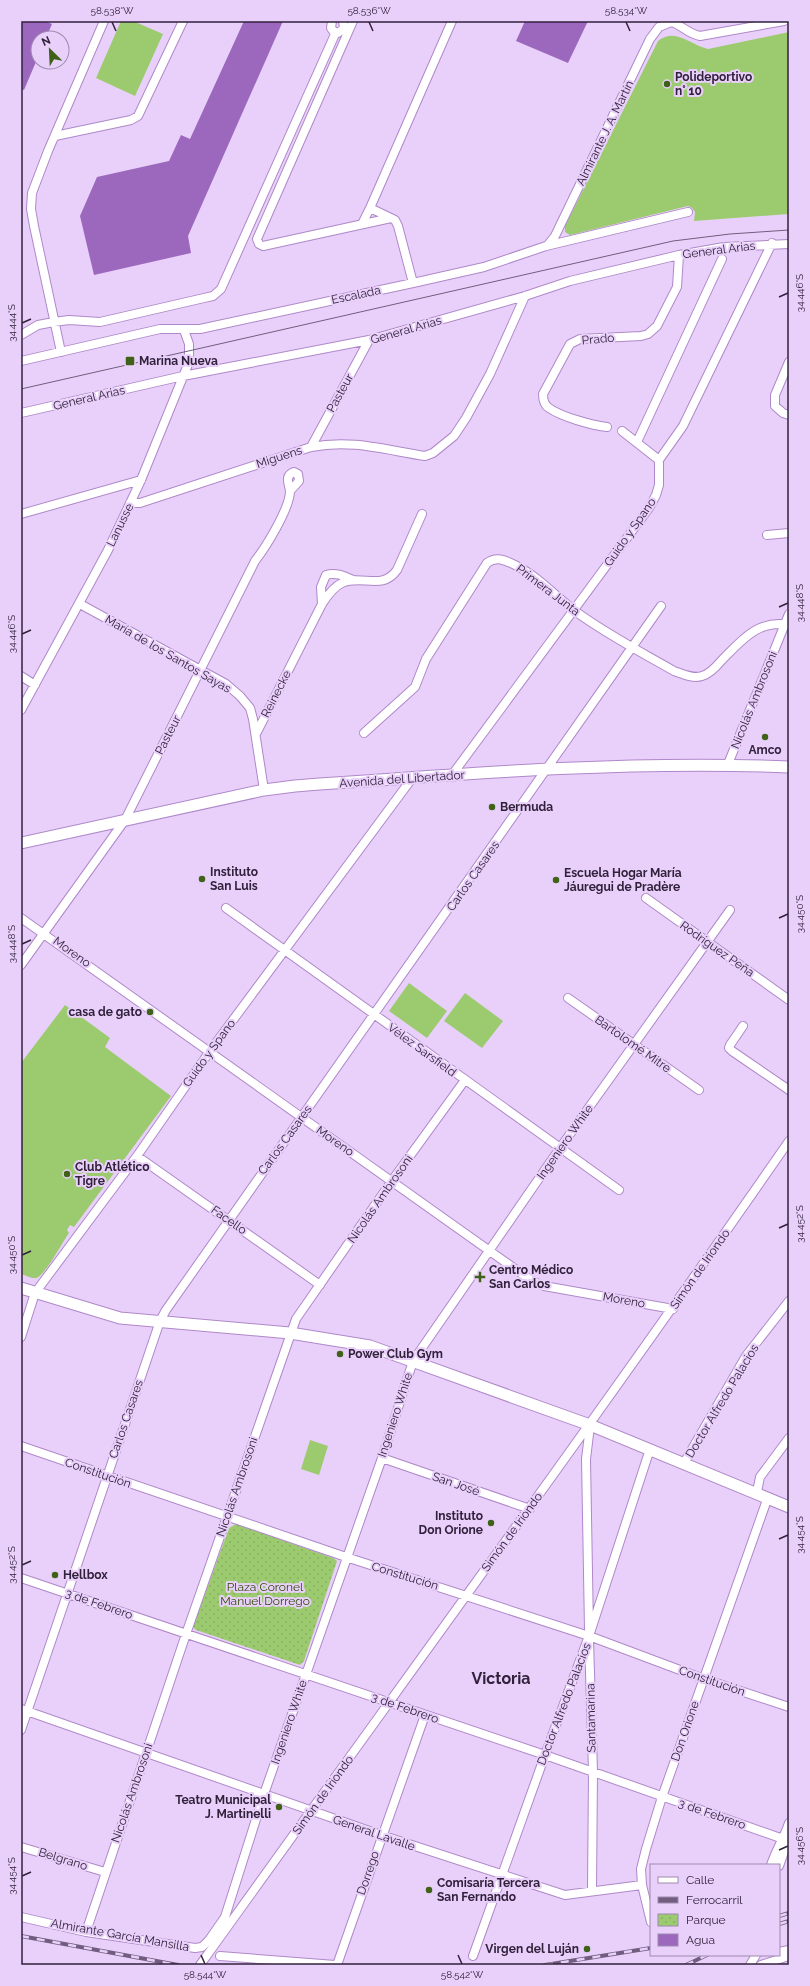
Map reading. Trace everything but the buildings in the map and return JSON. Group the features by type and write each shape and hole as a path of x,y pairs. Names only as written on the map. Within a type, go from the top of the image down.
{"main road":[{"name":"Avenida del Libertador","path":"21,843 264,790 295,786 413,777 548,770 728,764 789,767"},
{"path":"21,1288 120,1318 290,1333 364,1344 590,1424 757,1492 789,1507"}],"street":[{"path":"60,352 31,209 32,193 54,136 104,21"},
{"path":"54,136 131,120 138,116 183,21"},
{"path":"332,21 331,28 336,32 341,32 344,28 343,21"},
{"path":"353,21 258,239 259,244 263,246 391,218"},
{"path":"362,224 452,21"},
{"name":"Almirante J. A. Martín","path":"546,246 556,236 654,32 665,23 671,22 677,24 689,34 700,36 784,21"},
{"path":"21,335 38,325 69,320 100,322 213,296 222,289 336,32"},
{"path":"370,208 391,218 398,226 413,283"},
{"name":"Escalada","path":"21,362 160,328 184,330 200,329 413,283 484,267 546,246 688,212"},
{"path":"622,431 659,460 683,426 772,243"},
{"name":"General Arias","path":"21,413 183,376 369,340 605,272 679,254 724,247 772,243 789,244"},
{"name":"Prado","path":"607,427 583,422 548,408 544,401 543,394 570,344 580,339 641,336 648,334 657,326 677,287 679,254"},
{"path":"637,442 722,259"},
{"name":"Miguens","path":"130,503 140,503 310,446 328,443 357,443 425,456 432,453 454,436 466,418 490,374 525,296"},
{"name":"Lanusse","path":"21,710 80,604 141,480 189,362 190,350 184,330"},
{"name":"Pasteur","path":"310,446 369,340"},
{"path":"789,362 775,395 775,406 783,413 789,415"},
{"name":"Guido y Spano","path":"452,775 575,611 649,508 656,495 659,485 659,460"},
{"path":"21,514 141,480"},
{"name":"Pasteur","path":"21,965 125,820 256,561 266,547 282,515 290,491"},
{"name":"Reinecke","path":"256,734 322,604 331,592 341,584 353,580 383,581 392,577 397,570 422,514"},
{"path":"767,535 789,533"},
{"name":"Primera Junta","path":"364,733 415,687 426,659 437,640 487,563 491,560 499,558 523,570 575,611 633,648 674,671 688,676 701,676 713,669 751,632 769,624 787,624"},
{"name":"Reinecke","path":"322,604 321,587 326,575 341,575 353,580"},
{"name":"María de los Santos Sayas","path":"80,604 226,684 240,696 250,708 256,734"},
{"name":"Carlos Casares","path":"21,1730 24,1710 67,1593 160,1321 166,1310 228,1219 302,1118 548,770 661,606"},
{"name":"Nicolás Ambrosoni","path":"728,764 787,624 789,614"},
{"path":"21,676 35,685"},
{"path":"256,734 264,790"},
{"name":"Guido y Spano","path":"21,1337 35,1293 137,1156 210,1051 413,777"},
{"name":"Rodríguez Peña","path":"646,898 789,1000"},
{"name":"Vélez Sarsfield","path":"226,908 284,951 620,1190"},
{"name":"Ingeniero White","path":"228,1919 264,1794 382,1458 413,1361 560,1148 730,910"},
{"name":"Moreno","path":"21,918 210,1051 489,1252 532,1281 544,1286 673,1309"},
{"name":"Bartolomé Mitre","path":"568,998 699,1090"},
{"path":"743,1026 730,1045 732,1051 789,1090"},
{"name":"Nicolás Ambrosoni","path":"86,1932 186,1634 296,1319 391,1182 465,1080"},
{"name":"Simón de Iriondo","path":"196,1948 202,1946 209,1940 228,1919 311,1811 673,1309 789,1141"},
{"name":"Facello","path":"137,1156 320,1285"},
{"name":"Doctor Alfredo Palacios","path":"684,1463 746,1356 789,1301"},
{"name":"Santamarina","path":"590,1424 586,1459 593,1771 592,1892"},
{"path":"757,1492 760,1477 789,1438"},
{"name":"Constitución","path":"21,1446 346,1557 467,1595 589,1636 704,1679 789,1707"},
{"name":"Doctor Alfredo Palacios","path":"473,1956 589,1636 650,1449"},
{"name":"San José","path":"382,1458 530,1509"},
{"name":"Don Orione","path":"650,1918 642,1885 641,1869 662,1797 768,1497"},
{"name":"3 de Febrero","path":"21,1578 305,1675 545,1754 786,1840"},
{"name":"General Lavalle","path":"24,1710 381,1835 565,1895 642,1885"},
{"name":"Dorrego","path":"336,1965 425,1714"},
{"path":"780,1864 784,1852 789,1822"},
{"path":"771,1864 776,1850 786,1840"},
{"path":"775,1864 786,1840"},
{"name":"Belgrano","path":"21,1847 105,1872"},
{"name":"Almirante García Mansilla","path":"21,1917 86,1932 196,1948"},
{"path":"200,1965 228,1919"},
{"path":"220,1956 336,1965"},
{"path":"750,1965 755,1956"},
{"path":"761,1965 789,1956"}],"green space":[{"path":"121,21 133,21 163,34 135,96 96,78"},
{"path":"789,32 789,214 694,221 695,212 688,206 570,235 565,232 565,226 658,41 665,37 677,36 708,49"},
{"path":"409,983 447,1011 427,1038 389,1011"},
{"path":"465,993 503,1021 482,1048 444,1021"},
{"name":"Club Atlético Tigre","path":"65,1005 110,1038 105,1047 171,1096 74,1227 70,1225 67,1230 69,1233 49,1265 40,1276 34,1278 21,1274 21,1063"},
{"path":"310,1440 328,1446 319,1475 301,1469"},
{"name":"Plaza Coronel Manuel Dorrego","path":"236,1524 333,1558 337,1561 304,1661 300,1665 196,1630 193,1627 229,1528"}],"water":[{"path":"21,21 45,21 52,24 49,30 30,30 30,70 32,70 24,90 21,89"},
{"path":"244,21 283,21 188,236 191,253 94,275 80,216 97,177 169,161 181,135 190,139"},
{"path":"525,21 588,21 568,63 516,41"}],"tram line":[{"path":"21,389 673,241 730,234 789,230"}],"railway":[{"path":"780,1916 789,1913"},
{"path":"780,1924 789,1921"},
{"path":"21,1936 178,1965"},
{"path":"545,1965 650,1948"},
{"path":"686,1965 705,1956"}],"place":[{"name":"Polideportivo n° 10","path":"667,84"},
{"name":"Marina Nueva","path":"130,361"},
{"name":"Amco","path":"765,737"},
{"name":"Bermuda","path":"492,807"},
{"name":"Instituto San Luis","path":"202,879"},
{"name":"Escuela Hogar María Jáuregui de Pradère","path":"556,880"},
{"name":"casa de gato","path":"150,1012"},
{"name":"Club Atlético Tigre","path":"67,1174"},
{"name":"Centro Médico San Carlos","path":"480,1277"},
{"name":"Power Club Gym","path":"340,1354"},
{"name":"Instituto Don Orione","path":"491,1523"},
{"name":"Hellbox","path":"55,1575"},
{"name":"Teatro Municipal J. Martinelli","path":"279,1807"},
{"name":"Comisaría Tercera San Fernando","path":"429,1890"},
{"name":"Virgen del Luján","path":"587,1949"}],"district":[{"name":"Victoria","path":"501,1678"}]}
